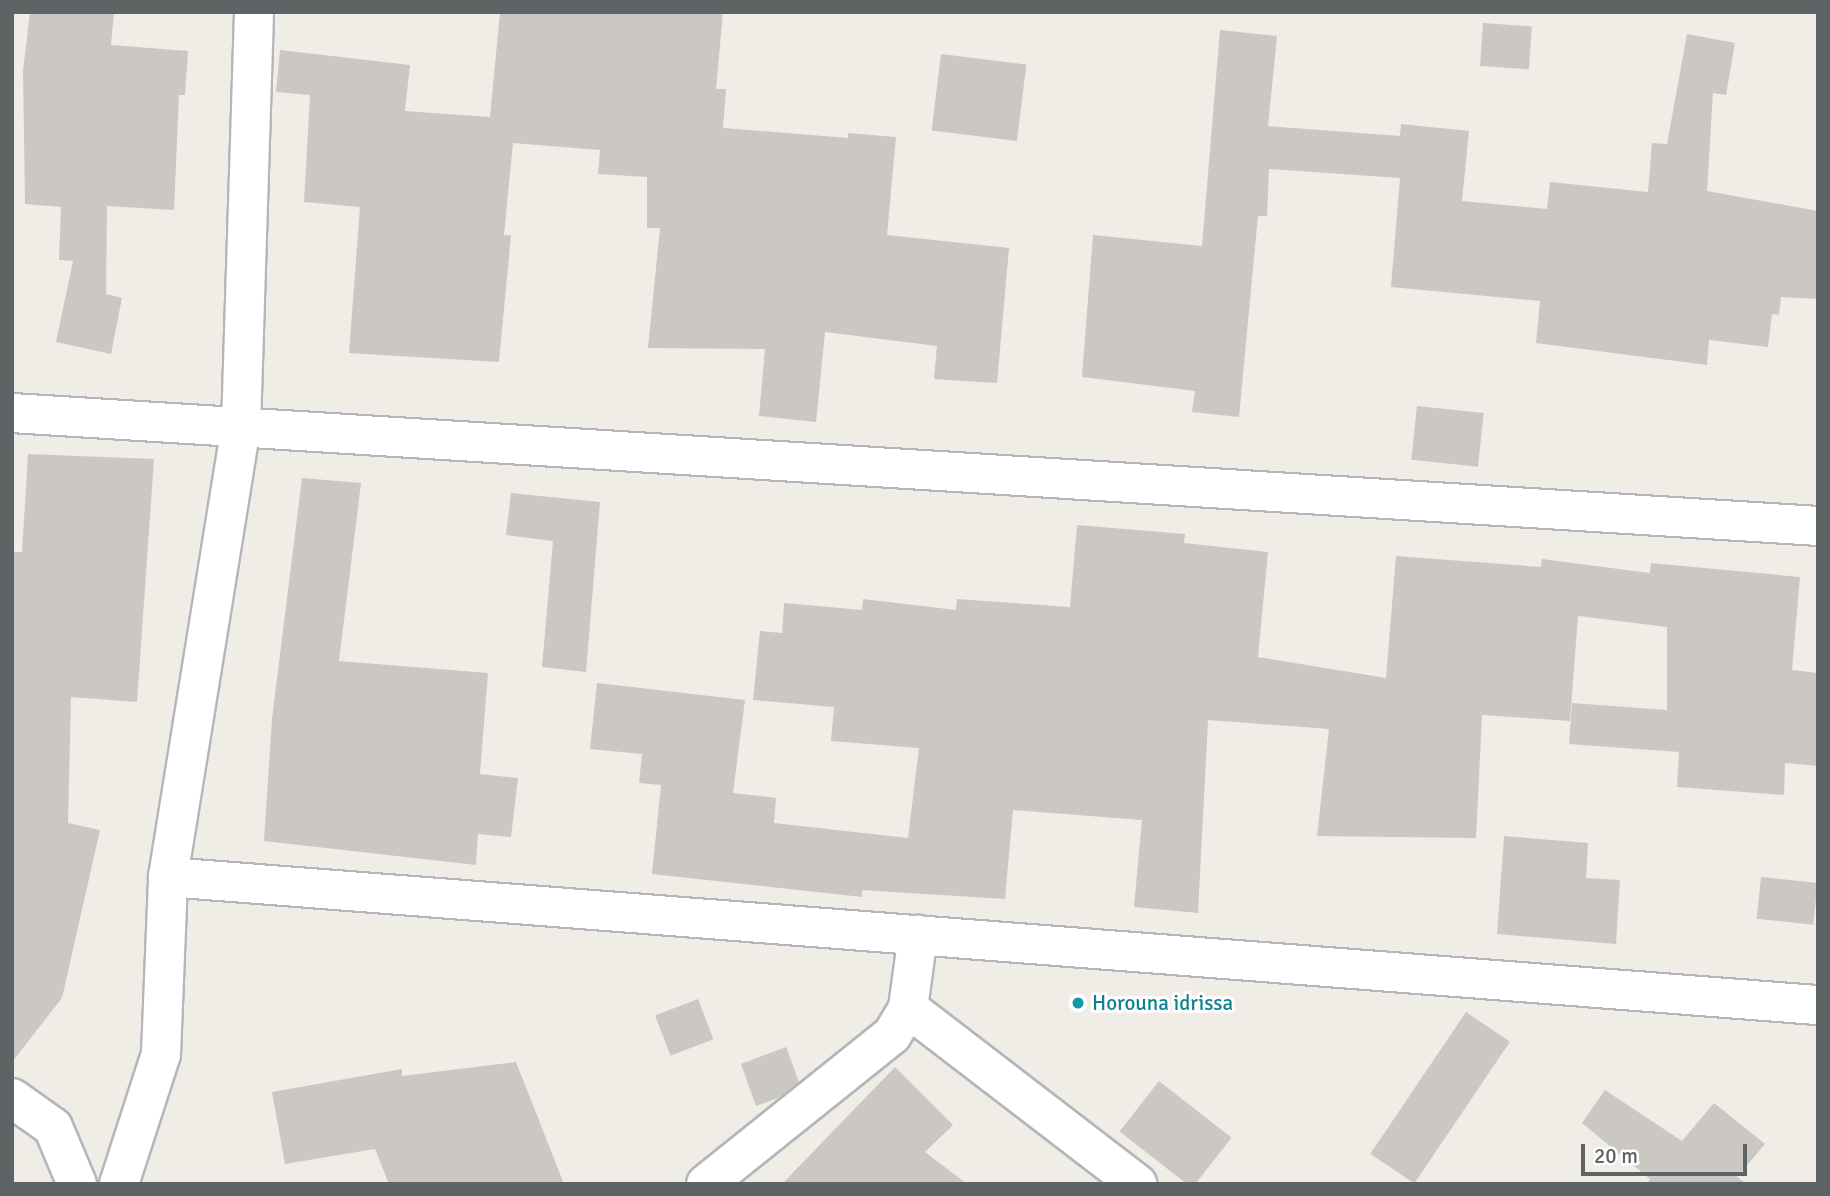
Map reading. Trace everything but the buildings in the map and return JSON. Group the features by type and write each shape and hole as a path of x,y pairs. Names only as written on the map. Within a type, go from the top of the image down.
{"street":[{"path":"119,1184 161,1054 168,877 241,427 254,12"},
{"path":"12,413 1818,526"},
{"path":"168,877 1818,1005"},
{"path":"706,1184 892,1035 908,1009 918,935"},
{"path":"908,1009 1137,1184"},
{"path":"22,1116 53,1127 77,1184"}],"place":[{"name":"Horouna idrissa","path":"1078,1003"}]}
